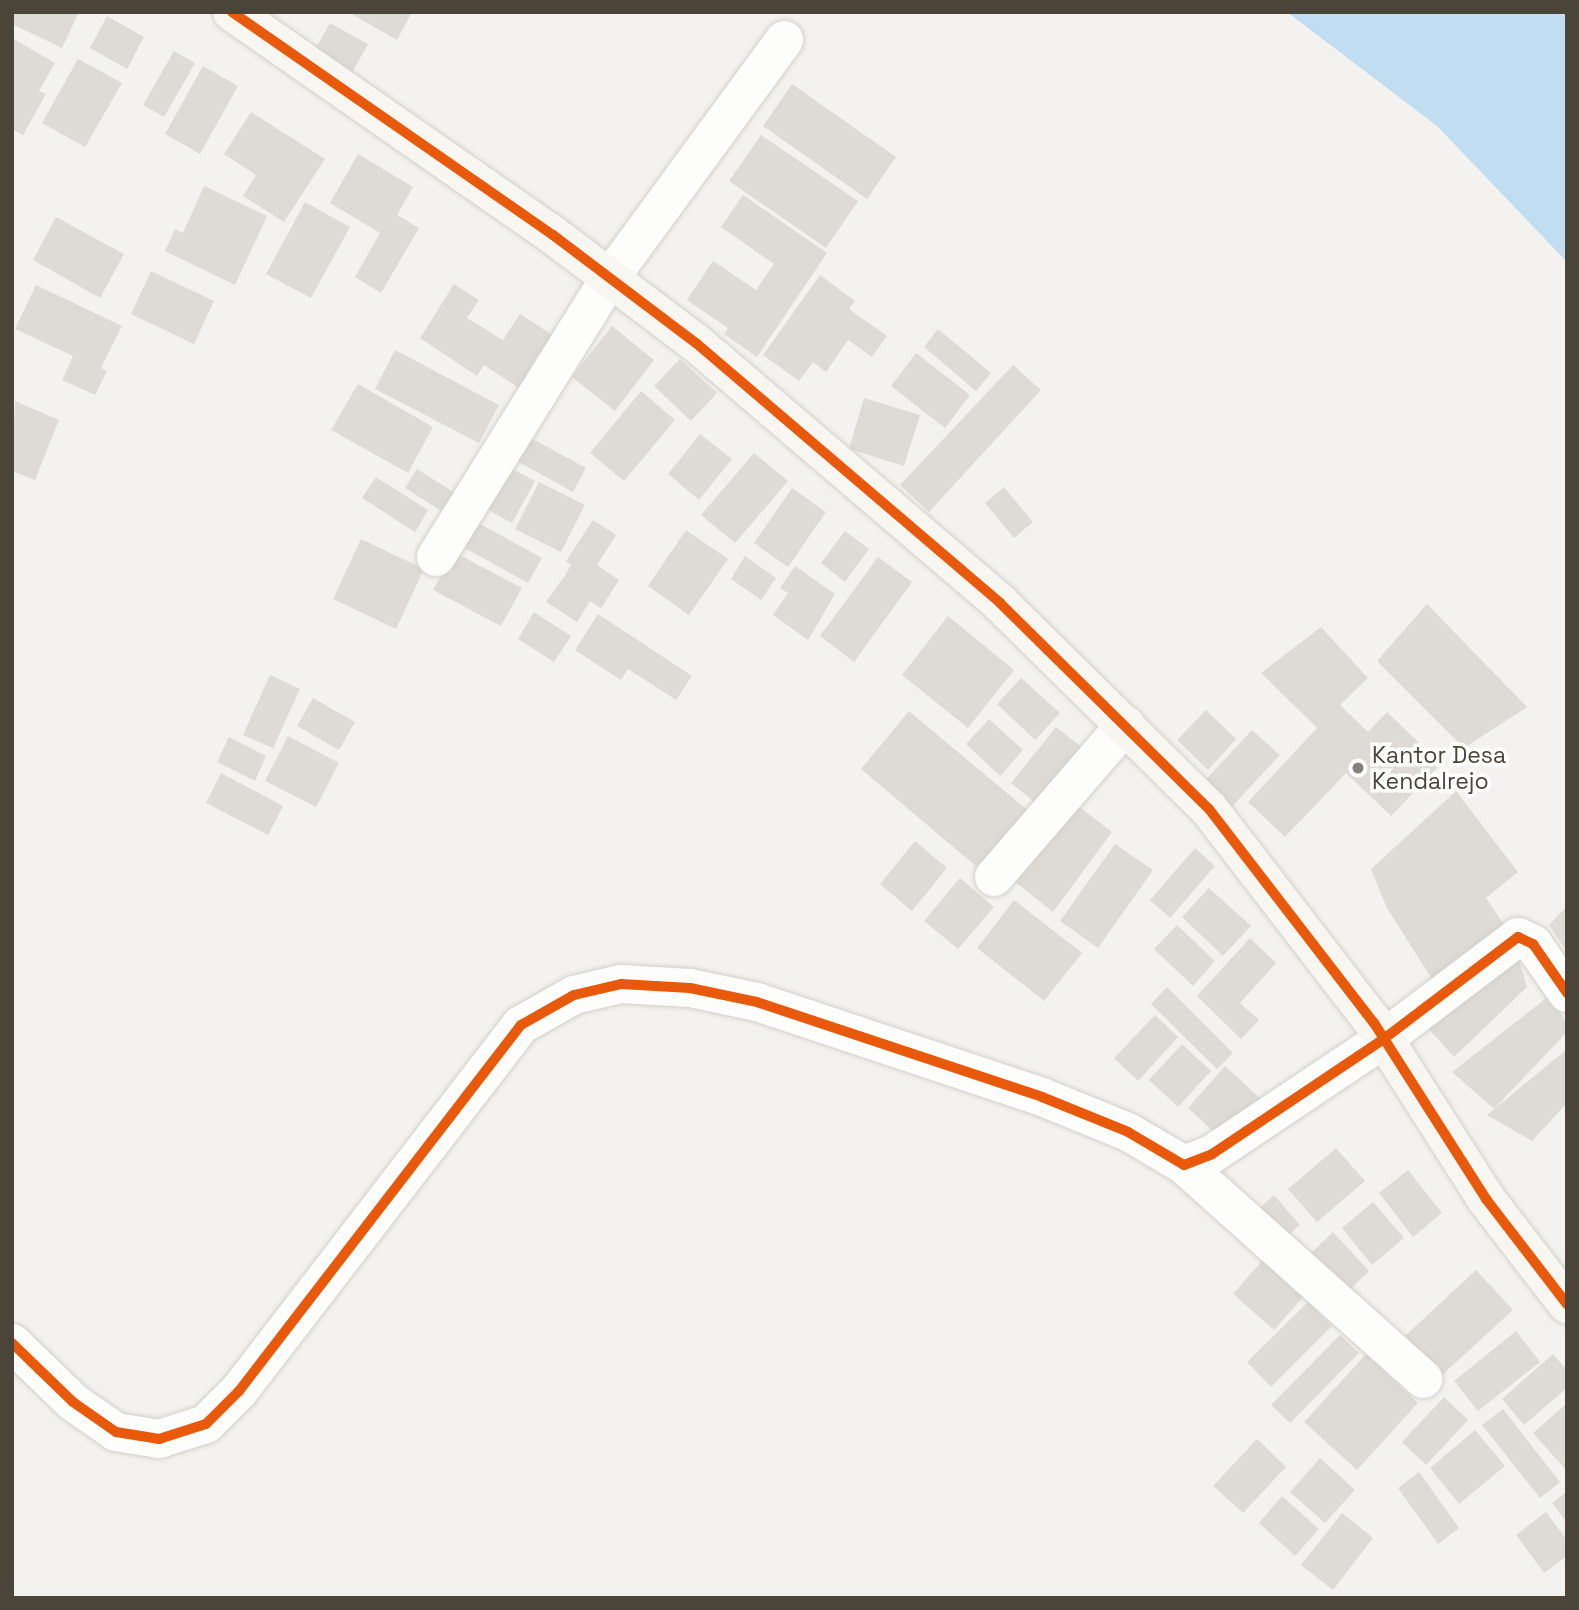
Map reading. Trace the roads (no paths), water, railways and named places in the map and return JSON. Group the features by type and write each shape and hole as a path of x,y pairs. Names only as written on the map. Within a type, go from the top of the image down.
{"street":[{"path":"232,12 610,278 696,343 1000,603 1209,809 1385,1038 1486,1199 1567,1304"},
{"path":"436,557 610,278 784,40"},
{"path":"994,877 1125,725"},
{"path":"1184,1165 1212,1154 1385,1038 1518,937 1533,944 1567,993"},
{"path":"12,1343 73,1402 116,1432 159,1439 206,1424 239,1391 522,1025 574,995 621,984 690,988 757,1002 1042,1097 1128,1132 1184,1165 1423,1379"}],"water":[{"path":"1287,12 1567,12 1567,262 1437,126"}],"place":[{"name":"Kantor Desa Kendalrejo","path":"1358,768"}]}
